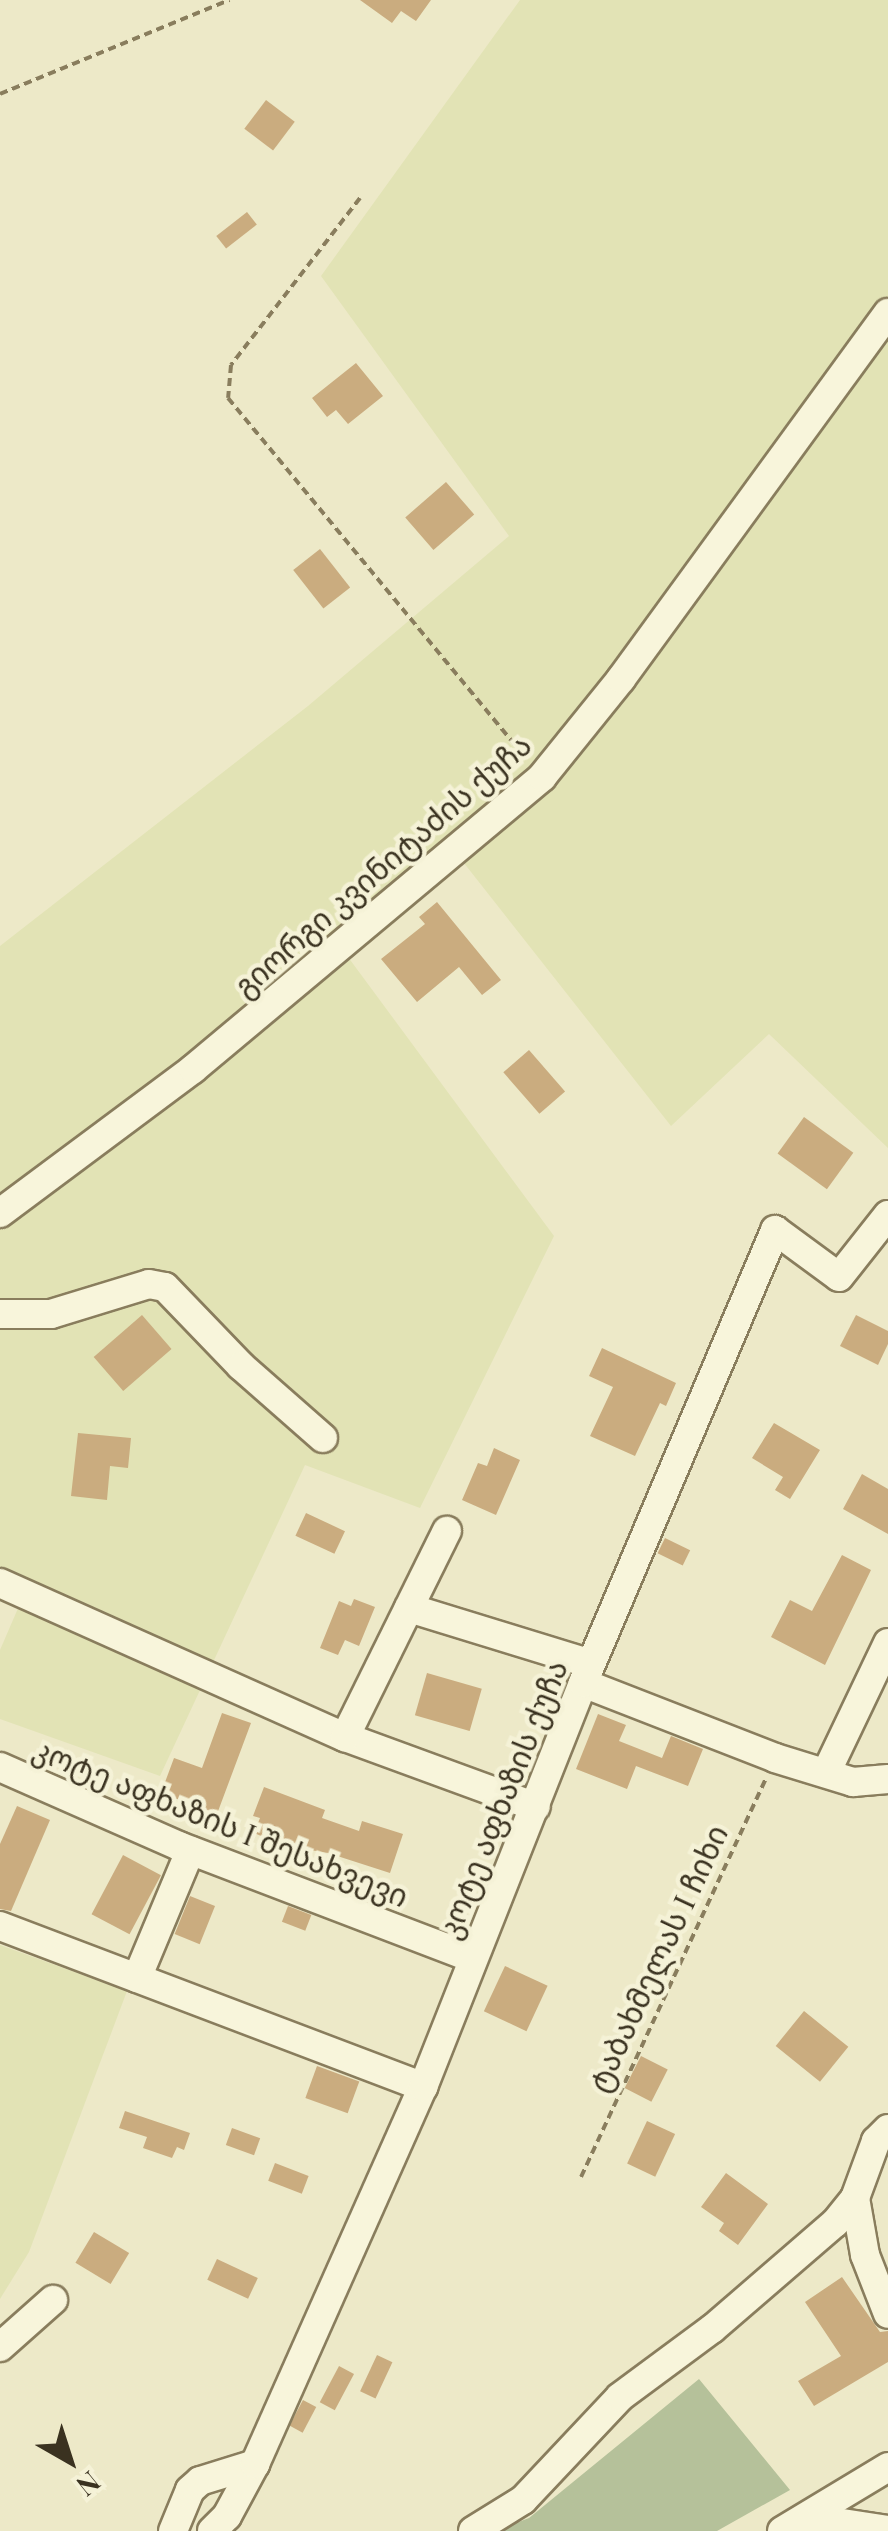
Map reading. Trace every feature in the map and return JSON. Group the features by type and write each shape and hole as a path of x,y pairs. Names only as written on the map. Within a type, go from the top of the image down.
{"street":[{"name":"გიორგი კვინიტაძის ქუჩა","path":"0,1213 193,1068 542,777 621,679 888,313"},
{"name":"კოტე აფხაზის ქუჩა","path":"212,2531 227,2516 255,2464 423,2087 587,1673 775,1230 839,1277 888,1215"},
{"path":"0,1314 51,1314 150,1284 165,1287 240,1366 324,1438"},
{"path":"345,1737 447,1531"},
{"path":"0,1583 345,1737 536,1807"},
{"path":"409,1608 587,1673 775,1758 853,1782 888,1779"},
{"path":"826,1773 888,1643"},
{"name":"კოტე აფხაზის I შესახვევი","path":"0,1767 190,1850 473,1958"},
{"path":"137,1978 190,1850"},
{"path":"0,1926 423,2087"},
{"path":"473,2531 522,2500 620,2397 712,2329 817,2239 856,2198 876,2141 888,2129"},
{"path":"856,2198 865,2255 888,2314"},
{"path":"0,2347 53,2300"},
{"path":"172,2531 190,2490 200,2480 255,2464"},
{"path":"782,2531 888,2467"},
{"path":"810,2531 836,2522 888,2530"}],"path":[{"path":"0,94 229,0"},
{"path":"360,198 232,365 228,398 542,777"},
{"name":"ტაბახმელას I ჩიხი","path":"580,2177 775,1758"}],"green space":[{"path":"520,0 888,0 888,1148 769,1034 671,1126 460,858 348,957 554,1236 420,1508 305,1465 160,1776 0,1719 0,1650 19,1606 0,1597 0,946 308,706 509,536 321,276"},
{"path":"0,1945 127,1991 29,2252 0,2299"},
{"path":"699,2379 790,2490 717,2531 495,2531 529,2518"}],"building":[{"path":"360,0 431,0 416,21 401,11 392,23"},
{"path":"266,100 295,122 273,150 244,129"},
{"path":"247,212 257,225 226,249 216,236"},
{"path":"356,363 383,396 348,424 336,410 327,417 312,398"},
{"path":"446,482 474,514 433,550 405,517"},
{"path":"320,549 350,588 323,609 293,570"},
{"path":"437,902 501,980 482,995 459,967 417,1002 381,959 425,924 419,917"},
{"path":"529,1050 565,1092 539,1114 503,1072"},
{"path":"804,1117 853,1153 827,1189 778,1153"},
{"path":"142,1315 172,1349 123,1391 94,1357"},
{"path":"856,1315 888,1331 888,1344 878,1365 840,1346"},
{"path":"602,1348 676,1383 666,1406 660,1403 635,1456 590,1436 613,1387 589,1376"},
{"path":"774,1423 820,1450 790,1499 775,1490 783,1477 752,1458"},
{"path":"78,1433 131,1438 128,1468 110,1466 107,1500 71,1496"},
{"path":"494,1448 520,1460 496,1515 462,1500 478,1463 487,1466"},
{"path":"862,1474 888,1489 888,1534 843,1509"},
{"path":"306,1513 345,1531 334,1554 295,1536"},
{"path":"665,1538 690,1550 683,1566 658,1553"},
{"path":"842,1555 871,1570 825,1665 771,1637 790,1600 812,1611"},
{"path":"354,1599 375,1607 359,1646 345,1640 338,1655 320,1648 339,1601 351,1606"},
{"path":"427,1673 482,1689 470,1731 415,1715"},
{"path":"222,1713 251,1723 217,1814 161,1793 174,1758 202,1768"},
{"path":"598,1714 626,1725 619,1741 662,1758 671,1736 703,1749 688,1786 636,1766 627,1789 576,1769"},
{"path":"264,1787 325,1810 322,1818 359,1831 362,1821 403,1834 390,1873 328,1853 310,1850 305,1865 262,1849 266,1838 254,1833 260,1818 253,1816"},
{"path":"17,1806 50,1820 11,1911 0,1909 0,1844"},
{"path":"123,1855 161,1875 130,1934 92,1914"},
{"path":"190,1896 215,1906 200,1944 175,1934"},
{"path":"288,1906 311,1915 305,1931 282,1922"},
{"path":"505,1966 548,1986 526,2031 484,2011"},
{"path":"804,2011 848,2047 820,2082 776,2046"},
{"path":"641,2056 668,2070 651,2102 625,2088"},
{"path":"317,2066 359,2081 348,2113 305,2098"},
{"path":"125,2111 190,2133 184,2150 177,2147 172,2158 143,2148 147,2137 119,2128"},
{"path":"647,2121 675,2134 655,2177 627,2164"},
{"path":"232,2128 260,2138 254,2155 226,2145"},
{"path":"275,2163 309,2176 302,2194 268,2181"},
{"path":"726,2173 768,2204 738,2245 719,2231 724,2223 701,2207"},
{"path":"94,2232 129,2253 111,2284 75,2263"},
{"path":"217,2259 258,2278 248,2299 207,2280"},
{"path":"842,2277 880,2332 888,2331 888,2362 814,2406 798,2381 841,2356 805,2302"},
{"path":"377,2355 392,2362 376,2398 360,2391"},
{"path":"339,2366 354,2374 335,2410 320,2402"},
{"path":"303,2400 316,2407 303,2433 289,2426"}]}
